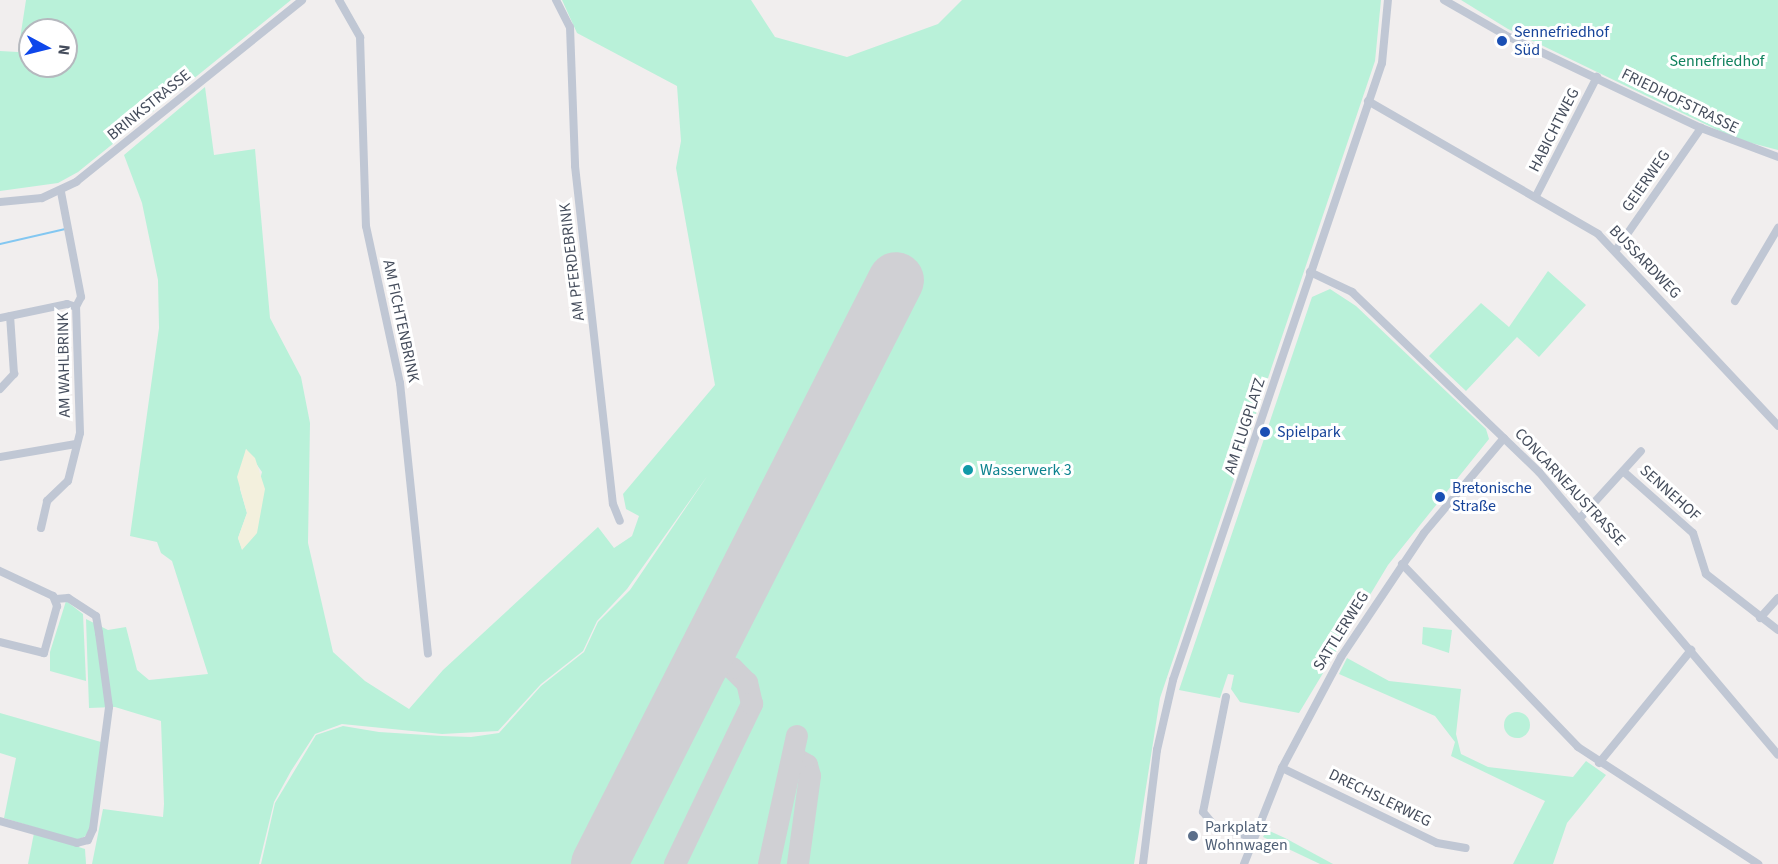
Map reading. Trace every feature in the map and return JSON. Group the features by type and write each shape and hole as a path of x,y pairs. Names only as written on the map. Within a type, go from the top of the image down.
{"street":[{"name":"BRINKSTRASSE","path":"0,202 61,192 302,0"},
{"name":"AM FICHTENBRINK","path":"339,0 360,37 366,226 400,383 428,654"},
{"name":"AM PFERDEBRINK","path":"556,0 571,34 575,166 613,504 620,521"},
{"name":"AM FLUGPLATZ","path":"1143,864 1157,750 1173,680 1368,102 1384,51 1388,0"},
{"name":"FRIEDHOFSTRASSE","path":"1444,0 1505,35 1701,128 1778,157"},
{"name":"HABICHTWEG","path":"1536,196 1597,77"},
{"name":"BUSSARDWEG","path":"1368,102 1536,196 1616,250 1778,426"},
{"name":"GEIERWEG","path":"1616,250 1701,128"},
{"name":"AM WAHLBRINK","path":"41,528 47,501 68,481 80,434 76,307 81,297 61,192"},
{"path":"1735,301 1778,228"},
{"name":"CONCARNEAUSTRASSE","path":"1310,272 1352,292 1504,438 1581,517 1778,755"},
{"path":"0,318 76,307"},
{"path":"0,389 14,374 10,316"},
{"name":"SATTLERWEG","path":"1244,864 1282,768 1337,663 1402,564 1504,438"},
{"path":"0,457 76,444"},
{"name":"SENNEHOF","path":"1581,517 1641,451"},
{"name":"SENNEHOF","path":"1623,472 1693,533 1706,574 1778,630"},
{"path":"1402,564 1573,743 1599,763 1758,864"},
{"path":"0,571 57,599 68,598 86,608 97,622 109,707 93,829 88,840 77,843 0,821"},
{"path":"1760,618 1778,598"},
{"path":"0,642 44,653 57,599"},
{"path":"1599,763 1691,650"},
{"path":"1226,697 1203,812 1214,825 1253,838"},
{"name":"DRECHSLERWEG","path":"1282,768 1437,843 1466,848"}],"green space":[{"path":"26,0 291,0 78,172 58,183 0,191 0,51 18,52 18,78 78,78 78,18 23,18"},
{"path":"562,0 751,0 775,37 847,57 938,24 962,0 1381,0 1375,61 1160,698 1134,864 261,864 275,803 316,735 343,726 379,732 442,736 471,737 499,733 541,686 584,652 598,622 630,590 708,475 627,589 597,621 583,651 541,684 498,731 442,734 342,724 315,734 291,771 274,802 259,864 92,864 103,809 163,817 164,804 161,721 115,707 89,708 86,619 108,630 126,627 137,670 149,680 208,674 172,561 161,553 157,542 130,536 159,328 158,280 142,203 124,155 205,87 214,155 255,149 270,318 301,377 310,423 308,543 333,652 365,681 409,709 443,670 598,527 614,548 632,536 639,516 626,509 623,494 715,385 676,168 681,141 677,86 577,33","holes":["246,449 262,472 242,549 238,538 247,513 240,489"]},
{"name":"Sennefriedhof","path":"1461,0 1778,0 1778,150 1736,139 1508,29"},
{"path":"1548,271 1586,305 1539,357 1517,337 1466,391 1429,356 1481,303 1509,327"},
{"path":"1330,289 1356,306 1486,429 1489,439 1388,565 1299,713 1240,702 1231,689 1234,675 1228,674 1220,698 1179,690 1312,297"},
{"path":"66,601 83,614 86,681 50,671 50,652"},
{"path":"1423,627 1452,630 1449,653 1422,644"},
{"path":"1347,658 1389,681 1461,689 1456,734 1461,754 1488,767 1573,777 1586,761 1606,775 1567,823 1553,864 1513,864 1545,801 1451,756 1455,742 1435,716 1339,674"},
{"path":"1517,712 1526,716 1530,725 1526,734 1517,738 1508,734 1504,725 1508,716"},
{"path":"0,713 101,742 90,832 84,837 76,840 4,818 16,758 0,753"},
{"path":"1267,830 1333,864 1320,864 1263,837"},
{"path":"34,833 85,849 86,864 28,864"}],"sand":[{"path":"246,449 255,458 265,489 257,533 242,550 238,538 247,513 237,477"}],"waterway":[{"path":"0,244 65,229"}],"taxiway":[{"path":"675,864 752,704 747,683 732,668 712,661 698,669"},
{"path":"769,864 797,736"},
{"path":"793,757 807,765 810,776 798,864"}],"runway":[{"path":"599,864 896,280"}],"place":[{"name":"Sennefriedhof Süd","path":"1502,41"},
{"name":"Spielpark","path":"1265,432"},
{"name":"Wasserwerk 3","path":"968,470"},
{"name":"Bretonische Straße","path":"1440,497"},
{"name":"Parkplatz Wohnwagen","path":"1193,836"}]}
